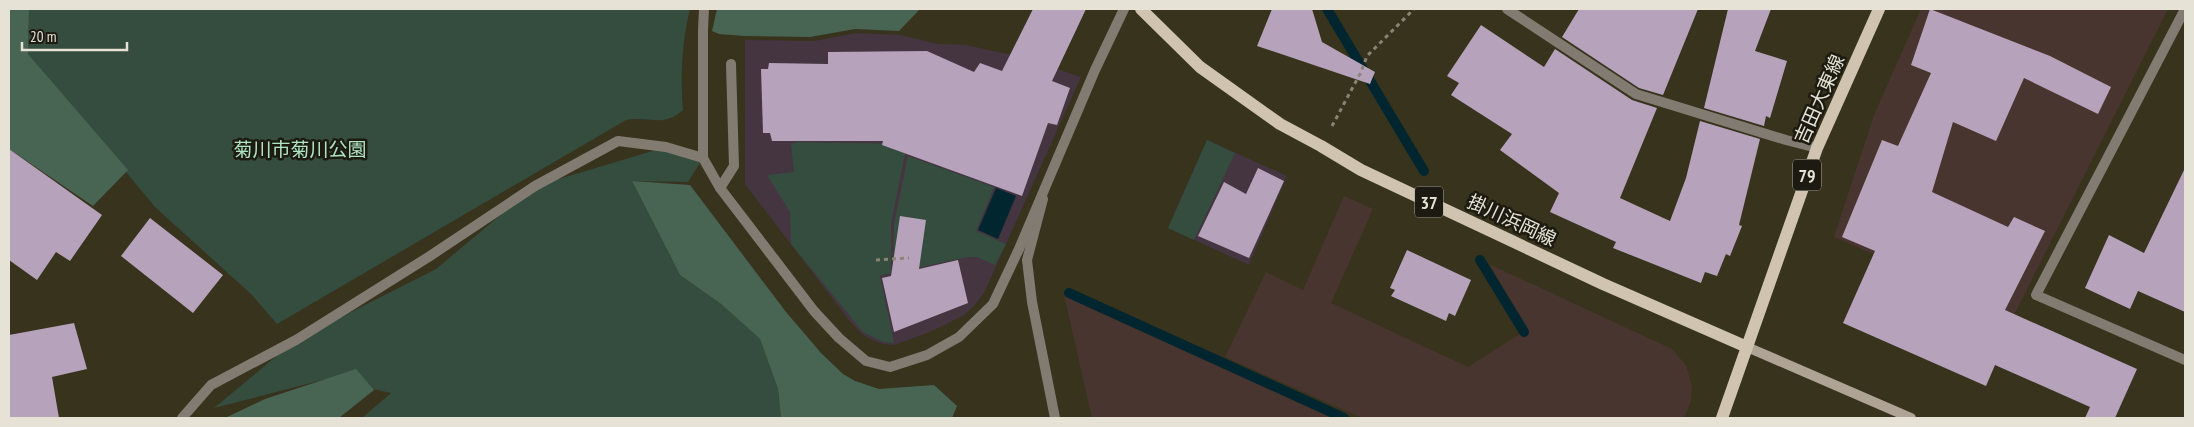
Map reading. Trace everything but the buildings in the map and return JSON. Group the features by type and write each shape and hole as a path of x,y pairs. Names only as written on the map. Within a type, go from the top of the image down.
{"main road":[{"name":"掛川浜岡線","path":"1141,9 1200,67 1280,124 1361,170 1602,284 1747,347"},
{"name":"吉田大東線","path":"1747,347 1817,148 1879,9"},
{"path":"1722,418 1747,347"}],"street":[{"path":"704,9 702,30 703,158 720,188 814,311 839,338 866,361 890,367 926,355 959,337 993,304 1124,9"},
{"path":"1507,9 1636,94 1817,148"},
{"path":"2185,9 2036,295 2185,360"},
{"path":"720,188 734,166 731,64"},
{"path":"182,418 211,385 296,340 430,256 535,186 618,142 666,147 703,158"},
{"path":"1044,190 1027,260 1032,302 1055,418"},
{"path":"1747,347 1911,418"}],"path":[{"path":"1321,146 1361,72 1367,56 1414,9"},
{"path":"876,260 909,258"}],"shaded area":[{"path":"1921,9 2168,9 2014,315 1834,237 1874,115"},
{"path":"856,33 900,35 938,44 966,45 1022,57 1081,77 984,293 964,315 930,332 894,345 872,340 862,334 848,319 745,184 745,40 814,41"},
{"path":"1207,140 1287,176 1249,265 1168,228"},
{"path":"1344,196 1373,209 1331,303 1468,367 1528,329 1489,264 1672,349 1686,365 1692,386 1691,401 1684,418 1362,418 1225,357 1266,272 1303,290"},
{"path":"1064,295 1334,418 1092,418"}],"green space":[{"path":"9,9 29,9 28,54 128,170 93,206 9,149"},
{"name":"菊川市菊川公園","path":"29,9 690,9 682,59 683,110 669,119 626,120 277,324 251,294 155,207 28,54"},
{"path":"717,9 920,9 899,31 855,29 810,37 719,34 712,31"},
{"path":"1207,140 1235,153 1194,240 1168,228"},
{"path":"798,142 907,144 891,224 891,273 880,276 894,343 883,342 863,332 791,244 790,212 767,175 794,172 791,144"},
{"path":"666,147 703,158 688,182 632,181 680,275 721,304 760,339 778,389 781,418 362,418 391,393 326,379 214,408 296,340 436,269 535,186"},
{"path":"908,156 994,187 976,231 1006,244 995,265 977,257 968,257 893,273 894,224"},
{"path":"632,181 690,185 786,312 821,353 843,374 855,381 879,389 934,385 957,406 952,418 781,418 778,389 760,339 721,304 680,275"},
{"path":"356,369 374,390 339,418 225,418 265,399"}],"water":[{"path":"996,188 1016,196 998,239 978,230"}],"waterway":[{"path":"1327,9 1424,171"},
{"path":"1480,260 1524,332"},
{"path":"1069,293 1344,418"}]}
